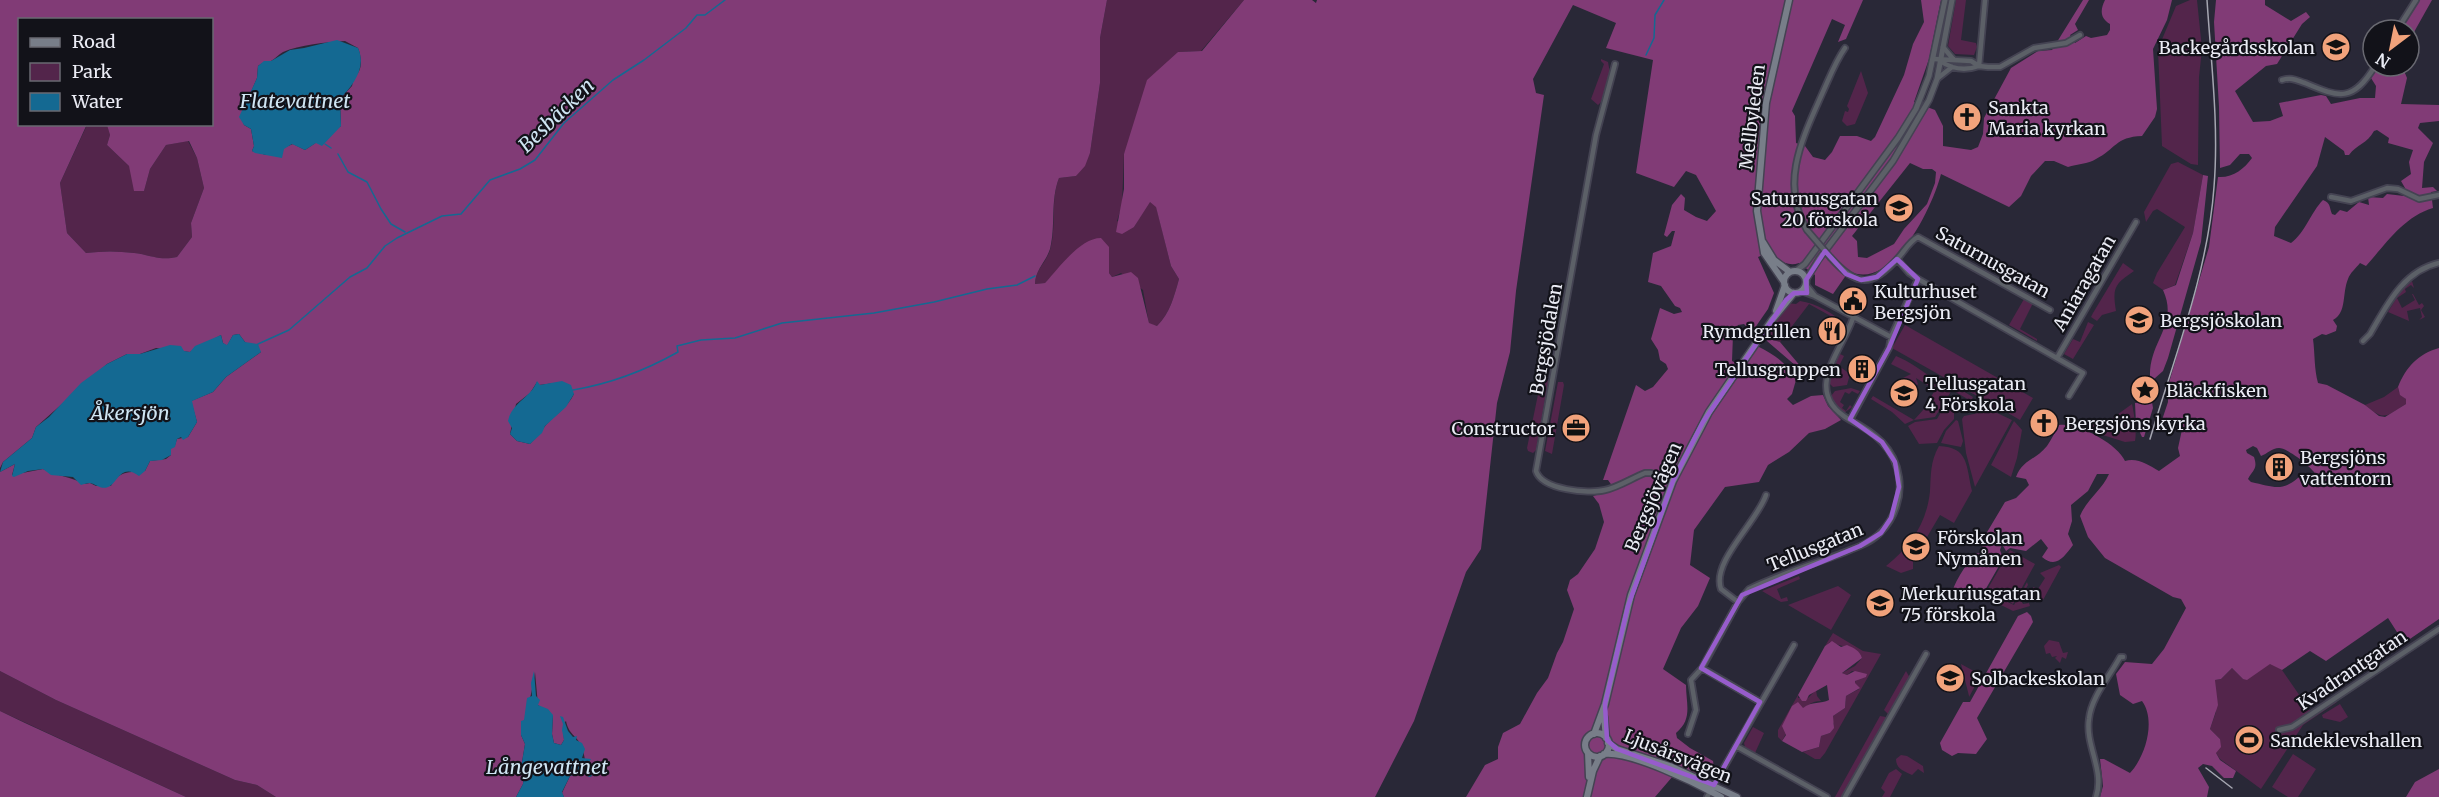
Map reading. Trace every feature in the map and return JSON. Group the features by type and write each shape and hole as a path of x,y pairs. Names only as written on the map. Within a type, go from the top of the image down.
{"main road":[{"name":"Mellbyleden","path":"1784,283 1766,258 1761,244 1757,204 1764,114 1789,0"},
{"name":"Mellbyleden","path":"1761,239 1774,260 1793,272"},
{"path":"1793,272 1803,274 1806,283"},
{"name":"Bergsjövägen","path":"1772,320 1784,283 1793,272"},
{"path":"1784,283 1788,290 1798,292"},
{"name":"Bergsjövägen","path":"1588,795 1586,743 1588,737 1594,734 1605,704 1631,595 1673,481 1709,412 1772,320 1806,283"},
{"name":"Bergsjövägen","path":"1588,795 1607,740 1605,704"},
{"path":"1594,734 1600,734 1607,740"},
{"name":"Ljusårsvägen","path":"1607,740 1617,749 1670,766 1720,797"},
{"path":"1588,753 1602,755"},
{"name":"Ljusårsvägen","path":"1602,755 1616,754 1710,791 1737,797"}],"street":[{"name":"Bergsjövägen","path":"1806,283 1905,143 1929,100 1937,79 1937,60 1945,0"},
{"name":"Bergsjövägen","path":"1793,272 1805,264 1901,133 1921,97 1943,47 1952,0"},
{"path":"1979,66 1985,0"},
{"path":"2405,18 2416,0"},
{"path":"1937,60 1952,67 1969,70 1979,66 2000,66 2034,48 2066,43 2080,35"},
{"path":"1943,47 1954,60"},
{"name":"Saturnusgatan","path":"1845,48 1805,131 1796,160 1794,178 1796,198 1800,217 1807,230 1846,274 1866,280 1877,277 1915,238 1921,238 2050,310"},
{"path":"1937,60 1971,61 1979,66"},
{"name":"Bergsjödalen","path":"1616,64 1596,135 1536,471 1539,478 1546,483 1587,492 1610,489 1651,472 1673,481"},
{"path":"1937,79 1945,70 1952,67"},
{"path":"2282,80 2291,78 2329,94 2340,95 2360,87 2366,78"},
{"path":"2331,197 2351,201 2387,188 2398,189 2419,199 2439,195"},
{"name":"Aniaragatan","path":"2057,358 2136,222"},
{"path":"1897,259 1909,273 1918,279 2083,373 2069,396"},
{"path":"2363,341 2370,334 2404,281 2419,270 2439,263"},
{"path":"1850,420 1889,348 1890,338 1918,279"},
{"path":"1806,283 1815,296"},
{"path":"1798,292 1815,296 1890,338"},
{"name":"Tellusgatan","path":"1688,734 1696,710 1690,680 1702,668 1738,602 1750,588 1860,546 1881,532 1892,518 1897,506 1899,487 1895,462 1882,442 1837,411 1829,400 1826,383 1828,368 1853,318"},
{"path":"1738,602 1721,589 1719,573 1766,495"},
{"name":"Kvadrantgatan","path":"2279,730 2292,727 2439,628"},
{"path":"1710,791 1794,645"},
{"path":"1845,797 1926,654"},
{"path":"2096,797 2098,771 2089,731 2089,716 2094,702 2120,657 2123,657"},
{"path":"1702,668 1760,702"},
{"path":"1736,746 1827,797"}],"highlighted area":[{"path":"1825,251 1846,274 1861,280 1877,277 1897,259 1918,279 1889,348 1850,419 1882,442 1895,462 1899,487 1891,518 1881,533 1860,546 1742,595 1701,668 1760,702 1714,785 1617,749 1607,740 1605,704 1628,606 1673,481 1703,422 1786,300 1794,293 1807,293 1806,280"}],"green space":[{"path":"1107,0 1244,0 1201,51 1178,52 1124,154 1122,205 1117,221 1134,227 1149,201 1156,206 1171,266 1179,279 1168,310 1157,326 1149,324 1143,290 1121,273 1112,277 1109,273 1109,247 1081,246 1045,283 1035,284 1037,275 1050,250 1056,187 1059,178 1076,176 1090,153 1100,83 1100,38"},
{"path":"1956,0 1966,0 1961,40 1976,43 1974,55 1955,54 1948,46"},
{"path":"2190,0 2197,0 2202,49 2199,77 2198,165 2191,164 2162,146 2158,49 2176,6"},
{"path":"1601,59 1608,62 1610,73 1598,105 1591,99 1604,64"},
{"path":"1861,71 1868,93 1855,124 1847,126 1842,121 1845,111 1848,112 1847,106"},
{"path":"87,126 108,126 110,135 107,145 129,166 144,191 150,169 166,145 188,141 197,158 204,188 191,223 192,237 177,257 160,258 134,253 86,253 67,233 60,183"},
{"path":"2178,162 2203,175 2193,233 2175,285 2163,290 2153,283 2185,227 2157,209 2146,222 2144,212 2171,164"},
{"path":"2123,263 2134,271 2116,287 2114,296 2116,311 2102,315 2097,321 2091,317"},
{"path":"2412,281 2414,288 2411,285 2397,298 2402,308 2415,300 2413,294 2419,305 2422,303 2424,306 2421,310 2425,317 2419,320 2422,317 2420,308 2407,311 2409,321 2388,312 2400,292"},
{"path":"2024,299 2033,303 2020,329 2037,341 2009,325"},
{"path":"1800,301 1812,304 1836,316 1845,324 1809,304 1780,342 1766,338 1787,303 1796,304"},
{"path":"2088,322 2094,325 2073,359 2064,354 2073,339 2080,342"},
{"path":"1905,325 2033,398 2020,420 2001,409 1986,407 1977,396 1892,348"},
{"path":"1840,354 1844,356 1839,366 1850,374 1847,385 1833,387 1829,383 1831,372"},
{"path":"1896,356 1936,381 1939,377 1973,397 1971,401 1952,390 1935,417 1914,420 1924,409 1935,390 1916,378 1918,384 1913,390 1910,380 1903,378 1911,374 1891,364"},
{"path":"1543,370 1548,375 1548,382 1536,450 1533,453 1527,448"},
{"path":"1558,382 1563,382 1564,385 1552,454 1545,451"},
{"path":"2398,387 2399,392 2406,399 2406,404 2390,414 2377,414 2365,405 2384,397"},
{"path":"1851,388 1860,391 1858,394 1852,391 1849,394 1845,392 1840,402 1844,405 1842,408 1846,411 1850,405 1852,407 1844,413 1831,396 1835,391"},
{"path":"1873,396 1914,420 1905,424 1892,412 1871,399"},
{"path":"2132,404 2135,441 2125,442 2090,431 2092,425 2110,420"},
{"path":"1944,407 1954,412 1954,419 1944,430 1937,443 1919,444 1908,426 1915,422 1937,419"},
{"path":"1988,411 2012,420 1975,487 1966,453 1962,419 1964,416"},
{"path":"1956,420 1963,441 1961,447 1941,443 1946,431"},
{"path":"2014,421 2022,430 2011,477 1991,465"},
{"path":"1939,446 1949,447 1961,454 1967,466 1972,491 1954,523 1940,515 1913,561 1913,569 1901,573 1886,566 1903,551 1921,524 1928,503 1932,463"},
{"path":"2010,550 2035,564 2013,604 1987,590"},
{"path":"2059,565 2061,567 2043,600 2039,599 2041,595 2039,593 2036,597 2033,587 2038,589 2045,578 2040,573"},
{"path":"1799,576 1800,579 1777,589 1781,599 1787,597 1788,601 1781,602 1762,591"},
{"path":"2027,582 2028,585 2020,598 2023,604 2029,603 2030,606 2013,611 1997,603 2003,600 2014,605"},
{"path":"1838,586 1851,595 1831,630 1788,605"},
{"path":"1833,633 1863,651 1881,654 1825,753 1820,759 1815,759 1803,752 1819,747 1821,736 1830,733 1834,724 1833,716 1845,708 1846,696 1859,689 1854,683 1861,674 1852,671 1847,675 1842,673 1855,666 1862,658 1860,654 1849,648 1830,642 1825,646"},
{"path":"2049,640 2059,642 2063,653 2068,652 2066,659 2062,657 2060,663 2055,658 2057,656 2052,657 2050,653 2046,654 2044,646"},
{"path":"2270,663 2282,670 2313,715 2337,702 2303,725 2261,789 2220,759 2216,753 2220,739 2210,729 2216,712 2215,680 2221,679 2232,668 2243,679"},
{"path":"1961,664 1981,675 1969,697 1969,696"},
{"path":"0,671 56,700 235,780 257,785 276,797 186,797 0,711"},
{"path":"1906,671 1910,678 1888,714 1884,710"},
{"path":"1816,690 1821,701 1814,702 1802,710 1782,741 1778,737 1778,730 1798,695 1798,698 1808,698"},
{"path":"2340,704 2348,717 2340,722 2323,718 2322,715"},
{"path":"1880,716 1886,717 1885,720 1842,797 1835,797"},
{"path":"1753,727 1764,733 1755,753 1745,747 1744,743"},
{"path":"2293,754 2316,769 2298,797 2288,797 2272,787"},
{"path":"1901,755 1923,766 1924,773 1918,769 1912,775 1901,769 1896,759"},
{"path":"1896,769 1902,774 1890,797 1882,797 1885,792 1881,788 1889,773"}],"shaded area":[{"path":"0,0 1107,0 1100,38 1100,83 1090,153 1085,166 1076,176 1059,178 1056,187 1050,249 1037,274 1035,284 1045,283 1070,255 1085,243 1101,238 1109,247 1109,273 1112,277 1131,272 1138,278 1149,323 1157,326 1168,310 1179,279 1171,266 1156,207 1150,202 1134,227 1122,234 1116,232 1124,189 1124,154 1147,80 1178,52 1202,51 1244,0 1312,0 1316,3 1317,0 1863,0 1846,39 1838,42 1845,25 1832,19 1792,111 1795,116 1796,143 1805,146 1813,157 1825,160 1840,136 1857,136 1871,141 1875,137 1904,75 1913,44 1924,22 1921,0 1941,0 1929,59 1914,102 1935,110 1943,126 1943,146 1971,150 1978,147 1983,134 1984,118 2011,68 2038,51 2052,50 2083,0 2089,0 2075,24 2078,30 2070,35 2075,43 2086,36 2091,38 2107,35 2110,24 2102,14 2105,0 2172,0 2167,20 2153,49 2157,109 2155,117 2142,136 2121,141 2103,155 2086,163 2068,167 2054,161 2045,161 2031,176 2021,196 2009,207 1941,174 1920,225 1895,258 1880,270 1865,274 1849,271 1833,294 1815,285 1815,275 1799,263 1787,263 1770,252 1758,257 1774,293 1768,309 1752,332 1744,324 1738,325 1733,335 1732,361 1743,367 1757,346 1763,349 1784,364 1796,380 1792,394 1787,399 1793,405 1811,396 1823,395 1828,406 1841,420 1825,429 1809,433 1789,452 1768,465 1759,482 1725,487 1694,530 1690,565 1710,578 1698,606 1681,628 1663,669 1686,685 1687,717 1676,733 1677,738 1713,761 1714,768 1710,774 1705,775 1679,769 1655,797 1466,797 1485,765 1498,759 1498,747 1503,733 1520,724 1548,678 1574,609 1567,590 1570,580 1578,574 1595,549 1604,522 1599,504 1593,496 1615,490 1608,480 1603,480 1636,385 1645,391 1653,387 1668,369 1666,364 1660,360 1658,350 1651,339 1660,308 1674,314 1682,312 1661,286 1648,282 1653,253 1671,246 1675,231 1667,237 1664,235 1672,205 1681,194 1685,198 1684,210 1696,217 1707,221 1716,211 1696,175 1686,171 1674,187 1636,173 1653,60 1606,48 1616,23 1573,5 1533,79 1536,93 1544,95 1516,291 1510,352 1497,403 1481,549 1466,572 1414,721 1375,797 564,797 562,793 570,776 583,771 589,777 592,776 581,745 566,721 563,724 564,740 561,745 554,743 553,716 538,705 535,672 521,735 525,744 521,768 524,776 523,784 516,797 276,797 257,785 235,780 56,700 0,671 0,472 15,464 12,475 43,469 85,484 111,486 121,475 145,471 150,461 166,459 171,455 170,449 175,445 177,439 188,437 197,422 191,401 213,392 226,377 261,352 245,342 239,334 233,335 227,346 223,343 221,335 190,352 156,348 140,354 127,354 107,364 36,427 32,438 3,462 0,468","holes":["18,18 213,18 213,126 107,126 110,135 107,145 129,166 134,191 144,191 150,169 166,145 189,141 197,158 204,188 191,223 192,237 177,257 160,258 116,252 86,253 67,233 60,183 86,126 18,126","345,41 358,48 361,60 352,86 340,99 341,126 305,150 293,144 266,155 252,151 254,146 251,129 244,125 241,115 257,78 258,66 290,50 313,44","1910,163 1936,172 1935,183 1927,204 1904,229 1894,244 1867,258 1858,257 1857,241 1852,236","537,382 539,385 555,383 574,394 565,407 530,444 517,441 510,434 516,404 530,393"]},
{"path":"2216,0 2265,0 2265,5 2291,21 2306,12 2310,17 2302,24 2277,64 2266,66 2235,91 2253,122 2270,121 2283,116 2279,103 2321,95 2326,96 2331,104 2360,98 2375,98 2376,86 2371,78 2407,78 2401,104 2439,105 2439,121 2420,123 2418,128 2433,143 2424,162 2422,188 2433,187 2437,191 2431,192 2433,208 2422,212 2404,225 2366,266 2360,263 2349,277 2342,308 2333,320 2337,326 2336,331 2313,339 2318,383 2327,385 2365,405 2379,416 2385,417 2406,404 2406,399 2400,395 2398,387 2409,367 2425,354 2439,348 2439,619 2404,643 2388,618 2326,661 2310,651 2282,670 2270,664 2247,680 2232,668 2221,679 2215,680 2218,705 2210,729 2220,739 2221,747 2216,753 2220,760 2236,771 2233,778 2224,778 2212,766 2203,764 2198,768 2209,787 2207,797 2100,797 2103,786 2100,759 2130,773 2145,748 2149,728 2146,709 2142,701 2133,704 2120,695 2116,674 2125,662 2152,664 2164,649 2186,608 2181,599 2173,597 2105,558 2088,537 2080,516 2109,474 2097,474 2088,491 2071,505 2072,521 2068,534 2073,545 2063,557 2056,562 2051,562 2042,557 2048,548 2041,539 2026,551 2010,548 2006,551 2002,544 2000,550 2003,559 1984,592 1980,595 1964,592 1952,602 1950,600 1957,581 1968,563 1976,553 1984,554 1984,548 1980,544 2005,502 2016,498 2029,485 2026,479 2016,477 2019,471 2047,446 2059,425 2086,431 2106,441 2121,454 2125,461 2138,461 2159,471 2180,456 2178,448 2183,425 2162,420 2168,402 2168,386 2209,247 2218,177 2238,172 2252,158 2249,154 2240,154 2230,165 2220,168 2214,22","holes":["2377,130 2389,138 2388,143 2413,150 2409,162 2411,174 2401,181 2405,188 2404,196 2387,194 2383,198 2368,197 2369,205 2359,202 2347,212 2340,210 2335,215 2332,214 2329,204 2323,200 2300,234 2291,243 2274,236 2275,227 2317,166 2325,137 2344,151 2345,155 2349,155 2374,131","2253,446 2257,448 2261,456 2276,448 2288,451 2306,464 2317,476 2314,479 2302,474 2289,484 2278,487 2251,482 2248,479 2254,469 2255,461 2246,450"]},
{"path":"2419,0 2432,0 2421,20 2408,18"},
{"path":"2203,175 2208,176 2201,242 2168,358 2163,371 2154,379 2150,376 2151,364 2168,313 2163,290 2176,285 2193,233"},
{"path":"1766,338 1780,342 1807,374 1802,376 1796,366"},
{"path":"2152,402 2153,408 2144,437 2142,437 2136,424 2135,403"},
{"path":"2027,612 2033,622 1977,718 1987,739 1976,754 1958,753 1952,756 1942,750 1940,743 1963,702 1970,702 2018,616"},
{"path":"1832,641 1841,647 1847,645 1860,653 1862,658 1842,673 1847,675 1855,671 1867,674 1866,677 1855,681 1860,688 1846,696 1845,708 1833,716 1834,728 1830,733 1821,736 1819,747 1802,752 1782,741 1786,735 1782,726 1792,706 1798,702 1803,708 1829,700 1827,685 1809,695 1806,701 1802,701 1798,695 1825,646"},
{"path":"0,711 25,723 186,797 0,797"},
{"path":"2439,769 2439,797 2406,797 2415,782"}],"water":[{"name":"Flatevattnet","path":"337,40 358,48 361,62 354,82 340,99 341,126 322,146 316,143 305,150 292,144 284,149 282,158 252,151 254,146 251,129 244,125 239,117 257,78 258,66 290,50"},
{"name":"Åkersjön","path":"239,334 245,342 258,344 261,352 226,377 213,392 192,401 197,422 188,437 183,440 181,437 177,439 175,447 171,449 171,455 162,460 150,461 145,471 139,476 128,471 120,475 111,485 103,488 90,483 81,485 73,477 51,475 43,469 28,471 14,477 12,476 15,464 0,472 3,462 32,438 36,427 49,417 81,383 107,364 127,354 140,354 170,345 181,346 184,351 190,352 195,346 221,335 223,343 227,345 233,335"},
{"path":"537,381 540,385 562,381 571,385 574,394 566,407 545,426 542,433 530,444 517,441 510,434 512,428 508,421 513,409 530,392"},
{"name":"Långevattnet","path":"534,671 536,696 540,700 538,705 548,709 553,715 554,743 561,745 564,740 560,716 563,717 568,731 573,737 577,736 576,740 582,743 585,749 582,758 591,759 586,767 592,776 589,777 583,771 570,776 562,792 564,797 516,797 523,784 524,776 521,768 525,744 521,735 521,721 524,720 527,698 532,696 531,683"}],"waterway":[{"name":"Besbäcken","path":"258,344 289,330 350,277 367,268 385,246 397,238 442,216 461,214 490,180 520,169 535,160 564,123 613,80 686,28 697,15 705,15 725,0"},
{"path":"1646,55 1654,38 1655,15 1664,0"},
{"path":"325,144 331,148"},
{"path":"338,154 348,172 367,182 391,224 405,232"},
{"path":"573,390 614,380 653,365 678,352 677,346 701,340 735,338 782,323 874,313 934,302 987,289 1017,285 1035,276"}],"tram line":[{"path":"2150,439 2189,314 2211,219 2216,140 2207,0"},
{"path":"2206,768 2232,788"}],"place":[{"name":"Backegårdsskolan","path":"2336,47"},
{"name":"Sankta Maria kyrkan","path":"1967,117"},
{"name":"Saturnusgatan 20 förskola","path":"1899,208"},
{"name":"Kulturhuset Bergsjön","path":"1853,301"},
{"name":"Bergsjöskolan","path":"2139,320"},
{"name":"Rymdgrillen","path":"1832,331"},
{"name":"Tellusgruppen","path":"1862,369"},
{"name":"Bläckfisken","path":"2145,390"},
{"name":"Tellusgatan 4 Förskola","path":"1904,393"},
{"name":"Bergsjöns kyrka","path":"2044,423"},
{"name":"Constructor","path":"1576,428"},
{"name":"Bergsjöns vattentorn","path":"2279,467"},
{"name":"Förskolan Nymånen","path":"1916,547"},
{"name":"Merkuriusgatan 75 förskola","path":"1880,603"},
{"name":"Solbackeskolan","path":"1950,678"},
{"name":"Sandeklevshallen","path":"2249,740"}]}
